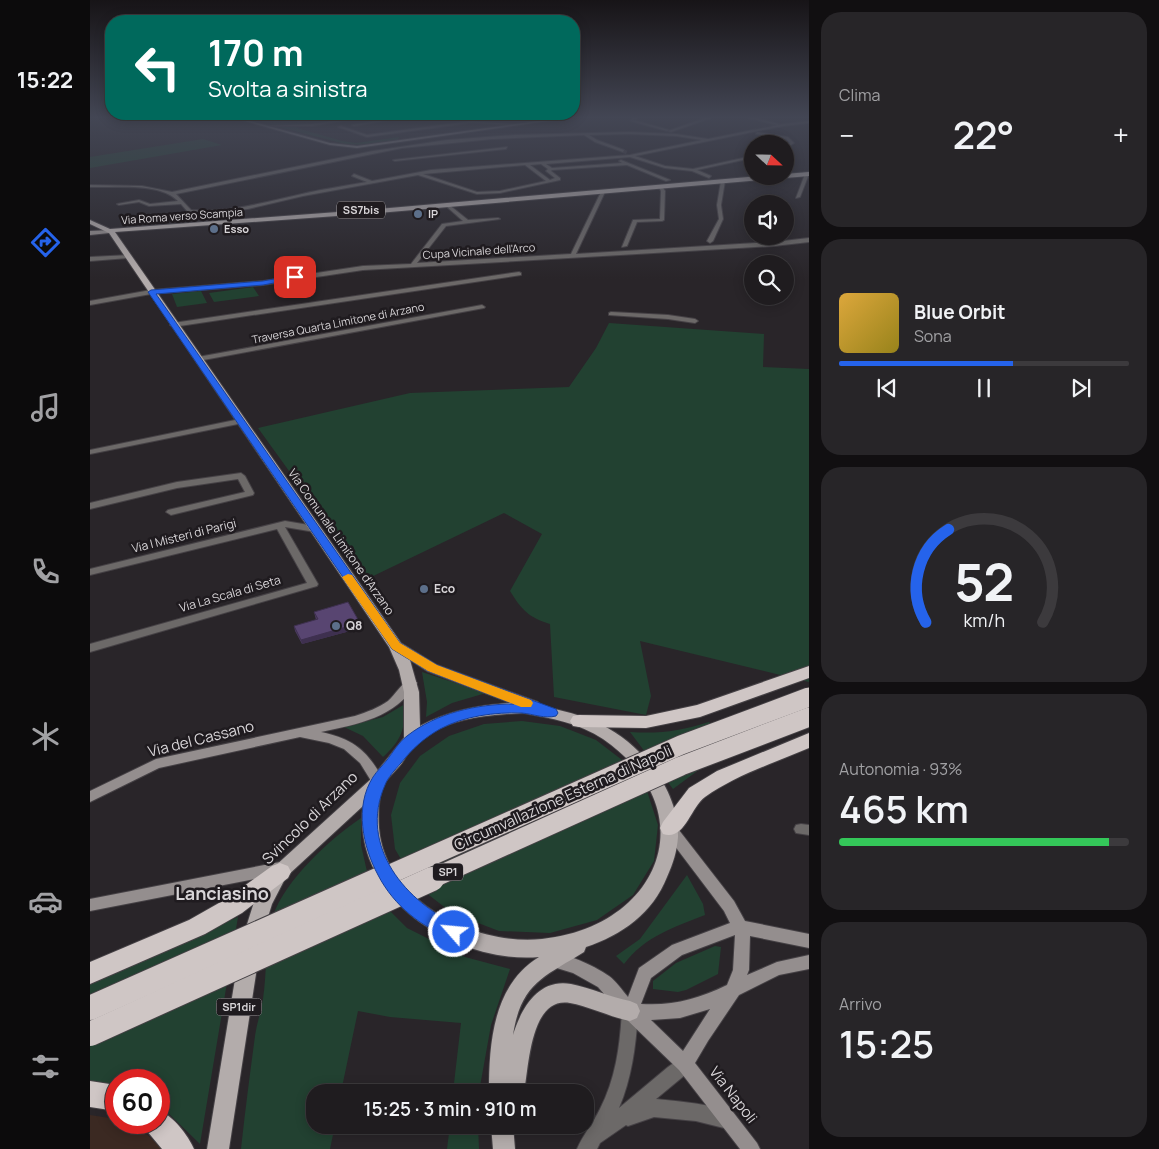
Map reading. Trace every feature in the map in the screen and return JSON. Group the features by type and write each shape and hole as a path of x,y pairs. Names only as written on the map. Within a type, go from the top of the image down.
{"highway":[{"path":"579,721 646,722 700,711 809,672"},
{"name":"Circumvallazione Esterna di Napoli","path":"90,1008 681,745 809,697"},
{"name":"Circumvallazione Esterna di Napoli","path":"90,1034 673,770 809,716"},
{"path":"670,828 696,793 724,776 809,740"},
{"path":"90,973 197,927 234,906 283,869"},
{"path":"90,1094 105,1096"},
{"path":"167,1134 180,1149"}],"main road":[{"path":"794,174 808,173"},
{"name":"Via Roma verso Scampia","path":"109,231 447,205 609,189 668,180 709,177 724,179 744,178"},
{"name":"Via Roma verso Scampia","path":"109,231 603,192 744,177"},
{"path":"635,184 648,188"},
{"path":"90,222 109,231"},
{"name":"Via Comunale Limitone d'Arzano","path":"109,231 396,646 406,665 411,683 414,714 411,741"},
{"path":"396,646 432,668 551,713"},
{"name":"SP1dir","path":"500,1084 504,1022 508,1006 516,991 542,966 613,926 639,906 657,882 668,856 670,828 664,800 651,775 631,753 607,734 579,721 523,708 497,709 466,714 436,725 411,741 378,781 371,805 370,830 376,857 390,882 411,905 438,925 486,944 526,949 565,945 586,939 613,926"},
{"name":"Svincolo di Arzano","path":"218,1149 242,992 254,932 263,902 283,869 378,781"},
{"path":"515,1084 527,1025 533,1010 552,994 579,995 600,1004 630,1011"}],"street":[{"path":"90,186 150,188 172,193 278,172"},
{"path":"172,193 190,211 202,212 248,208 322,191 427,172"},
{"path":"536,172 549,181"},
{"path":"418,173 477,193 509,190 558,179 549,172"},
{"path":"645,172 668,180"},
{"path":"697,172 709,177"},
{"path":"798,197 808,173"},
{"path":"354,174 371,182"},
{"path":"710,241 721,219 719,205 724,179"},
{"path":"308,187 322,191"},
{"path":"624,246 634,221 663,218 663,191 660,187"},
{"path":"341,188 351,192"},
{"path":"572,255 603,192"},
{"path":"303,195 317,199"},
{"path":"119,204 139,201 150,205 182,202"},
{"path":"447,205 467,222"},
{"path":"413,265 444,225 498,219"},
{"path":"90,233 109,231"},
{"name":"Cupa Vicinale dell'Arco","path":"90,303 151,292 263,283 362,268 774,244 809,240"},
{"path":"90,259 128,256"},
{"name":"Traversa Quarta Limitone di Arzano","path":"173,325 518,274"},
{"name":"Traversa Quarta Limitone di Arzano","path":"198,360 482,307"},
{"path":"610,314 668,317 695,321"},
{"path":"90,452 240,420"},
{"path":"90,506 177,485 241,476 250,493 172,512"},
{"name":"Via I Misteri di Parigi","path":"282,525 301,509"},
{"name":"Via I Misteri di Parigi","path":"90,572 282,525 315,529"},
{"name":"Via La Scala di Seta","path":"90,648 313,584 282,525"},
{"name":"Via del Cassano","path":"90,797 156,764 357,720 383,711 399,699 411,683"},
{"name":"Via del Cassano","path":"296,733 332,738 348,745 371,766 378,781"},
{"path":"590,1144 685,1064 702,1035 733,990 741,970 743,954 740,927 714,886 670,828"},
{"path":"90,905 283,869"},
{"path":"590,1144 610,1110 624,1072 629,1044 630,1011 645,973 658,961 677,950 740,927 809,942"},
{"path":"526,949 577,968 604,982 630,1011 672,1012 689,1009 733,990 774,969 794,963 809,962"},
{"name":"Via Napoli","path":"630,1011 685,1064 751,1149"},
{"path":"622,1119 654,1108 696,1112 728,1120"}],"shaded area":[{"path":"90,1115 105,1117 105,1134 146,1134 163,1149 90,1149"}],"green space":[{"path":"253,287 259,296 214,302 209,293"},
{"path":"201,291 207,303 177,307 172,294"},
{"path":"609,323 764,334 763,367 809,369 809,682 640,641 651,696 646,715 554,697 550,624 536,619 526,612 510,591 542,534 504,513 367,579 258,428 410,393 569,387 596,348"},
{"path":"422,672 486,693 452,703 426,717 427,702"},
{"path":"405,704 401,734 383,757 363,736 344,727 383,717"},
{"path":"522,721 560,726 596,740 626,763 647,791 658,825 654,861 633,895 597,920 550,933 499,931 452,913 416,885 395,849 391,815 400,783 420,756 449,736 484,724"},
{"path":"709,722 738,749 700,769 673,789 630,732 651,733 670,731"},
{"path":"361,818 361,845 368,876 388,909 407,928 465,957 510,969 491,1025 480,1084 454,1084 461,1023 390,1017 358,1011 343,1084 306,1084 306,1134 333,1134 330,1149 241,1149 255,1036 263,999 270,926 273,916 287,888 298,875 310,861"},
{"path":"687,875 703,904 705,915 650,940 624,964 616,956 640,939"},
{"path":"238,917 200,1144 170,1115 170,1069 105,1069 105,1084 90,1082 90,981"},
{"path":"715,946 721,947 718,974 678,992 653,989 653,981 676,963"},
{"path":"449,1134 478,1134 479,1149 447,1149"}],"building":[{"name":"Q8","path":"348,602 360,623 301,640 294,626 318,619 314,612"}],"slow traffic":[{"path":"348,577 396,646 432,668 526,703"}],"place":[{"name":"IP","path":"418,214"},
{"name":"Esso","path":"214,229"},
{"name":"Eco","path":"424,589"},
{"name":"Q8","path":"336,626"}],"district":[{"name":"Lanciasino","path":"222,894"}],"route":[{"path":"295,277 263,283 151,292 396,646 432,668 551,713 523,708 497,709 466,714 436,725 411,741 378,781 371,805 370,830 376,857 390,882 411,905 438,925 454,932"}]}
